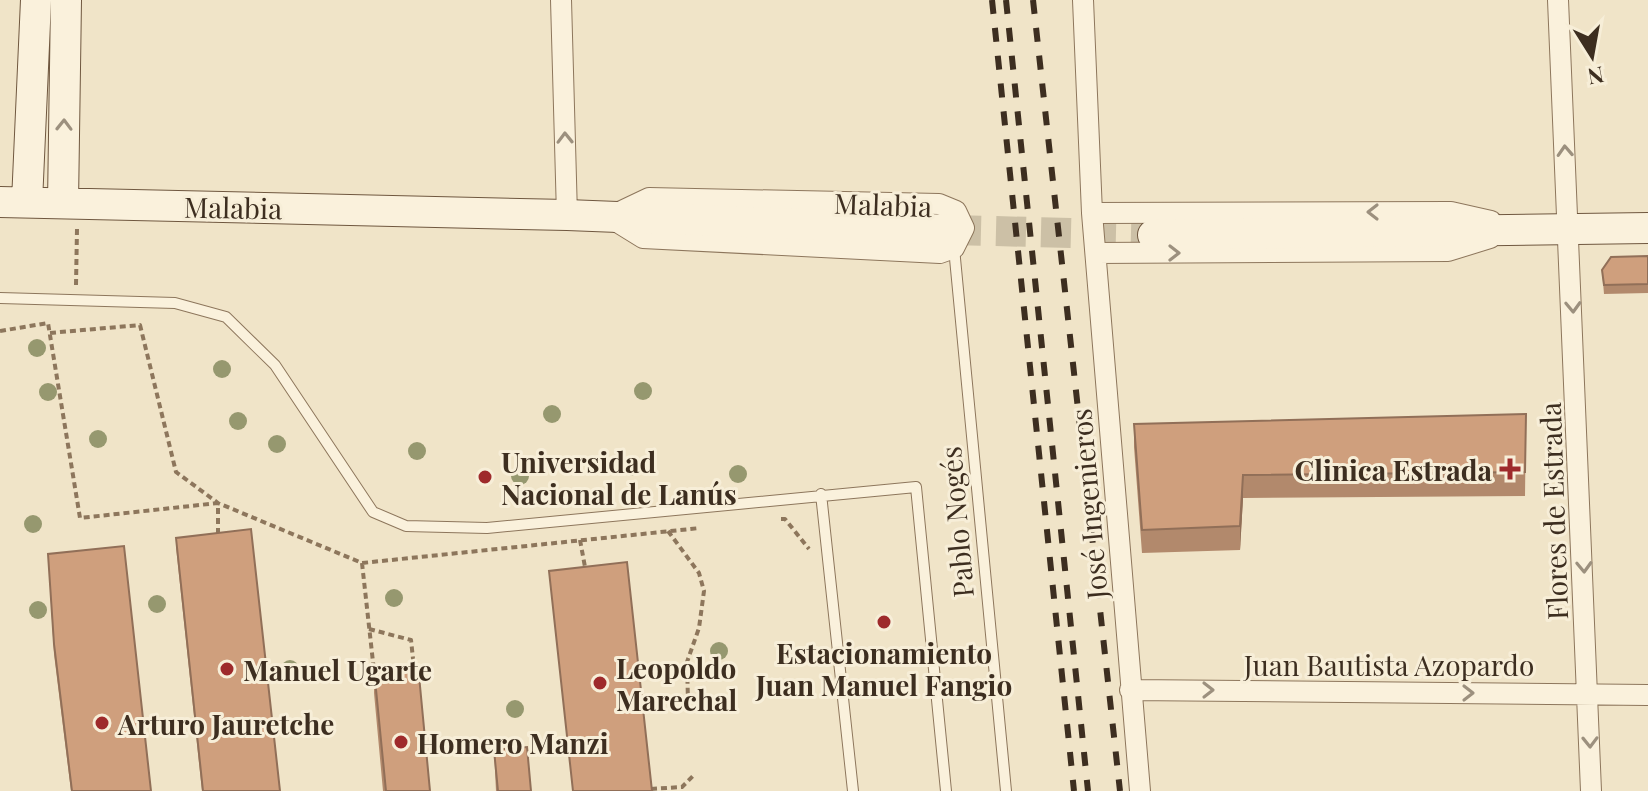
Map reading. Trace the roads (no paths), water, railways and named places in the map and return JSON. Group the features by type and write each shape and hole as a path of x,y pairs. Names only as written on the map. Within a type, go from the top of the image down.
{"main road":[{"path":"13,202 36,0"},
{"path":"66,0 70,203"},
{"name":"Malabia","path":"13,202 567,215 952,239"},
{"path":"1153,235 1648,228"}],"street":[{"path":"561,0 567,215"},
{"name":"José Ingenieros","path":"1083,0 1092,213 1140,791"},
{"name":"Flores de Estrada","path":"1558,0 1591,791"},
{"path":"1092,213 1451,212 1525,228"},
{"path":"1096,253 1448,251 1525,228"},
{"name":"Juan Bautista Azopardo","path":"1130,690 1648,695"}],"lane":[{"name":"Pablo Nogés","path":"952,239 1006,791"},
{"path":"0,298 175,303 226,317 275,365 373,512 406,526 487,528 916,487 946,791"},
{"path":"821,494 853,791"}],"tunnel":[{"path":"951,230 1153,235"}],"railway":[{"path":"992,0 1074,791"},
{"path":"1006,0 1088,791"},
{"path":"1033,0 1120,791"}],"place":[{"name":"Clinica Estrada","path":"1510,469"},
{"name":"Universidad Nacional de Lanús","path":"485,477"},
{"name":"Estacionamiento Juan Manuel Fangio","path":"884,622"},
{"name":"Manuel Ugarte","path":"227,669"},
{"name":"Leopoldo Marechal","path":"600,683"},
{"name":"Arturo Jauretche","path":"102,723"},
{"name":"Homero Manzi","path":"401,742"}]}
